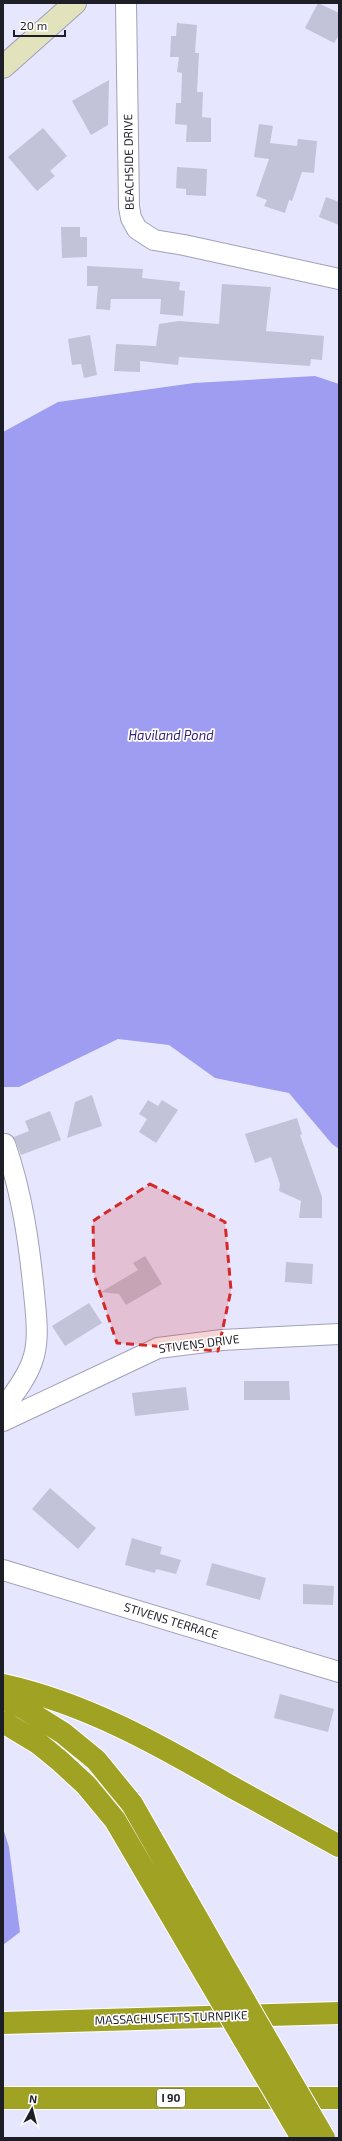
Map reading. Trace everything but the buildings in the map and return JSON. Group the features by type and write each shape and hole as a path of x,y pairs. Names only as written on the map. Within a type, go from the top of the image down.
{"highway":[{"path":"3,1685 32,1692 114,1723 168,1750 339,1846"},
{"path":"3,1698 23,1708 63,1733 96,1760 132,1804 216,1972 302,2138"},
{"path":"3,1722 38,1743 60,1761 86,1785 115,1820 324,2138"},
{"name":"MASSACHUSETTS TURNPIKE","path":"3,2023 339,2013"},
{"name":"I 90","path":"3,2098 339,2098"}],"main road":[{"path":"3,67 75,3"}],"street":[{"name":"BEACHSIDE DRIVE","path":"126,3 129,207 131,218 138,229 154,240 184,245 339,279"},
{"path":"3,1409 14,1394 32,1362 37,1328 30,1247 23,1208 5,1144"},
{"name":"STIVENS DRIVE","path":"3,1421 158,1348 222,1340 339,1334"},
{"name":"STIVENS TERRACE","path":"3,1570 339,1672"}],"highlighted area":[{"path":"150,1184 225,1222 231,1290 218,1351 117,1343 94,1275 93,1221"}],"water":[{"name":"Haviland Pond","path":"315,376 339,384 339,1149 332,1144 289,1093 215,1078 169,1045 118,1039 19,1087 3,1087 3,432 58,402 194,383"},
{"path":"3,1828 9,1847 20,1932 3,1945"}]}
